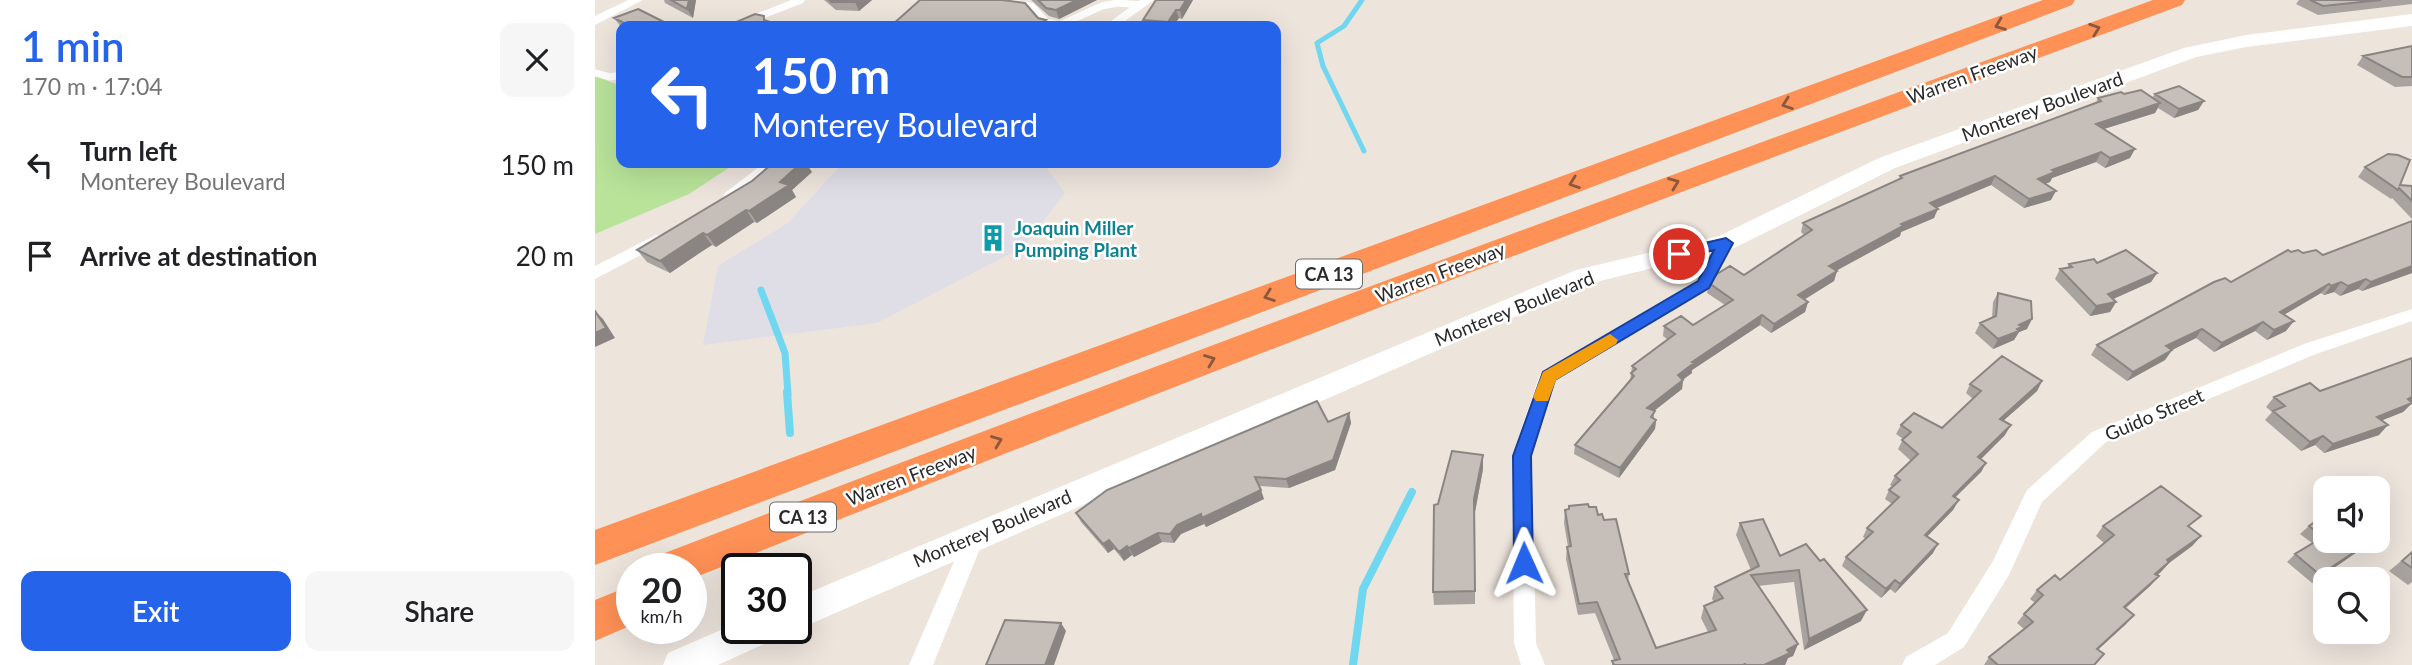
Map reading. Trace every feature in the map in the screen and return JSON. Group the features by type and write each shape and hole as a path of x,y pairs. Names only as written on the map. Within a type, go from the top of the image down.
{"highway":[{"name":"Warren Freeway","path":"595,548 2064,0"},
{"name":"Warren Freeway","path":"707,555 934,465 1730,162 2174,0"},
{"path":"707,569 934,465"},
{"path":"595,601 616,592"},
{"path":"595,621 616,611"}],"street":[{"path":"595,21 637,0"},
{"path":"1117,21 1144,3"},
{"name":"Monterey Boulevard","path":"812,607 1585,276 1726,243 1887,163 2190,52 2246,41 2412,20"},
{"path":"718,204 766,168"},
{"path":"595,273 665,235"},
{"path":"1533,665 1525,643 1522,456 1548,377 1704,284 1726,243"},
{"name":"Guido Street","path":"1914,665 1956,640 2001,568 2034,496 2099,437 2310,349 2412,315"},
{"path":"921,665 975,535"},
{"path":"680,665 727,644"}],"lane":[{"path":"747,21 801,0"},
{"path":"1000,2 1031,6 1045,21"},
{"path":"1068,21 1103,6 1144,3"},
{"path":"595,73 616,75"}],"shaded area":[{"name":"Joaquin Miller Pumping Plant","path":"838,168 1047,168 1065,193 1023,247 877,323 703,345 718,266 788,223"}],"green space":[{"path":"595,76 616,84 616,168 728,168 689,194 595,234"}],"building":[{"path":"671,0 689,0 687,9"},
{"path":"829,0 857,0 831,2"},
{"path":"920,0 1002,0 1025,3 1038,18 1046,20 1044,21 896,21"},
{"path":"1038,0 1077,0 1056,10 1046,8"},
{"path":"1156,0 1186,0 1169,21 1143,20"},
{"path":"2310,0 2381,0 2323,6"},
{"path":"638,9 662,21 620,21 614,18"},
{"path":"755,14 764,16 767,21 739,21"},
{"path":"2412,46 2412,77 2402,77 2363,56"},
{"path":"2179,86 2204,101 2179,109 2155,94"},
{"path":"2141,90 2160,103 2096,124 2135,149 2110,158 2101,152 2052,170 2055,172 2038,179 2056,191 2029,199 1995,176 1930,203 1938,209 1901,224 1903,226 1829,266 1837,271 1798,295 1808,302 1774,324 1762,315 1692,362 1694,363 1678,375 1683,380 1647,408 1655,411 1651,417 1656,420 1620,468 1575,445 1634,376 1631,373 1636,369 1632,366 1675,334 1664,326 1681,316 1693,325 1733,300 1709,283 1717,274 1730,266 1744,275 1812,230 1803,223 1902,178 1900,176 2101,101 2098,98"},
{"path":"2388,154 2410,160 2400,185 2412,186 2412,201 2399,188 2398,190 2365,167"},
{"path":"767,168 795,168 780,182 789,185 707,235 703,233 660,261 637,250 752,181"},
{"path":"2412,221 2412,266 2371,282 2366,279 2348,286 2341,282 2331,286 2329,284 2280,312 2294,321 2274,330 2263,322 2222,343 2202,329 2166,346 2172,350 2133,372 2097,345 2214,282 2225,278 2231,282 2288,250 2303,253 2316,250 2323,255"},
{"path":"2126,250 2157,273 2108,294 2116,302 2096,306 2060,269 2072,267 2069,264 2094,259 2097,263"},
{"path":"1998,293 2031,301 2032,319 2019,325 2022,327 2017,329 2019,331 1998,339 1980,323 1996,316"},
{"path":"595,311 606,328 595,333"},
{"path":"2002,356 2042,381 2000,419 2011,425 1978,457 1986,463 1953,496 1959,500 1925,535 1938,544 1900,584 1895,580 1886,589 1846,557 1873,532 1867,528 1899,497 1889,490 1900,480 1895,476 1918,454 1902,440 1911,432 1901,425 1914,413 1942,428 1981,391 1970,384"},
{"path":"2412,358 2412,397 2408,399 2412,403 2377,417 2388,425 2333,444 2323,436 2310,442 2273,411 2285,406 2274,397 2310,383 2320,391"},
{"path":"1317,401 1328,422 1349,413 1333,460 1286,479 1255,477 1261,490 1202,518 1201,514 1177,525 1170,534 1158,533 1119,552 1109,540 1103,544 1076,513 1107,490"},
{"path":"1452,451 1483,455 1474,499 1475,591 1433,592 1434,505 1438,504"},
{"path":"2161,486 2201,516 2188,526 2201,536 2167,560 2169,562 2155,574 2159,576 2124,607 2134,615 2097,649 2104,654 2094,665 1998,665 1989,657 2033,622 2024,614 2043,595 2037,590 2055,575 2060,580 2114,535 2103,526"},
{"path":"1588,504 1589,507 1596,507 1598,515 1602,514 1604,520 1616,519 1629,574 1625,574 1656,648 1716,630 1704,606 1723,598 1715,587 1759,566 1740,523 1763,519 1780,556 1806,544 1820,561 1824,559 1867,610 1809,639 1799,570 1751,575 1798,644 1787,650 1790,653 1764,665 1614,665 1612,661 1620,659 1597,602 1579,604 1567,547 1571,546 1565,510 1569,509 1569,506"},
{"path":"2313,543 2313,553 2353,553 2332,567 2313,567 2313,569 2295,554"},
{"path":"2412,552 2412,568 2402,561"},
{"path":"1005,620 1061,623 1045,665 986,665"}],"waterway":[{"path":"1362,0 1344,26 1317,43 1323,66 1364,151"},
{"path":"761,290 785,353 788,394"},
{"path":"787,392 790,433"},
{"path":"1353,665 1363,589 1412,492"}],"slow traffic":[{"path":"1542,397 1548,377 1610,340"}],"place":[{"name":"Joaquin Miller Pumping Plant","path":"993,238"}],"route":[{"path":"1524,563 1522,456 1548,377 1704,284 1726,243 1679,254"}]}
